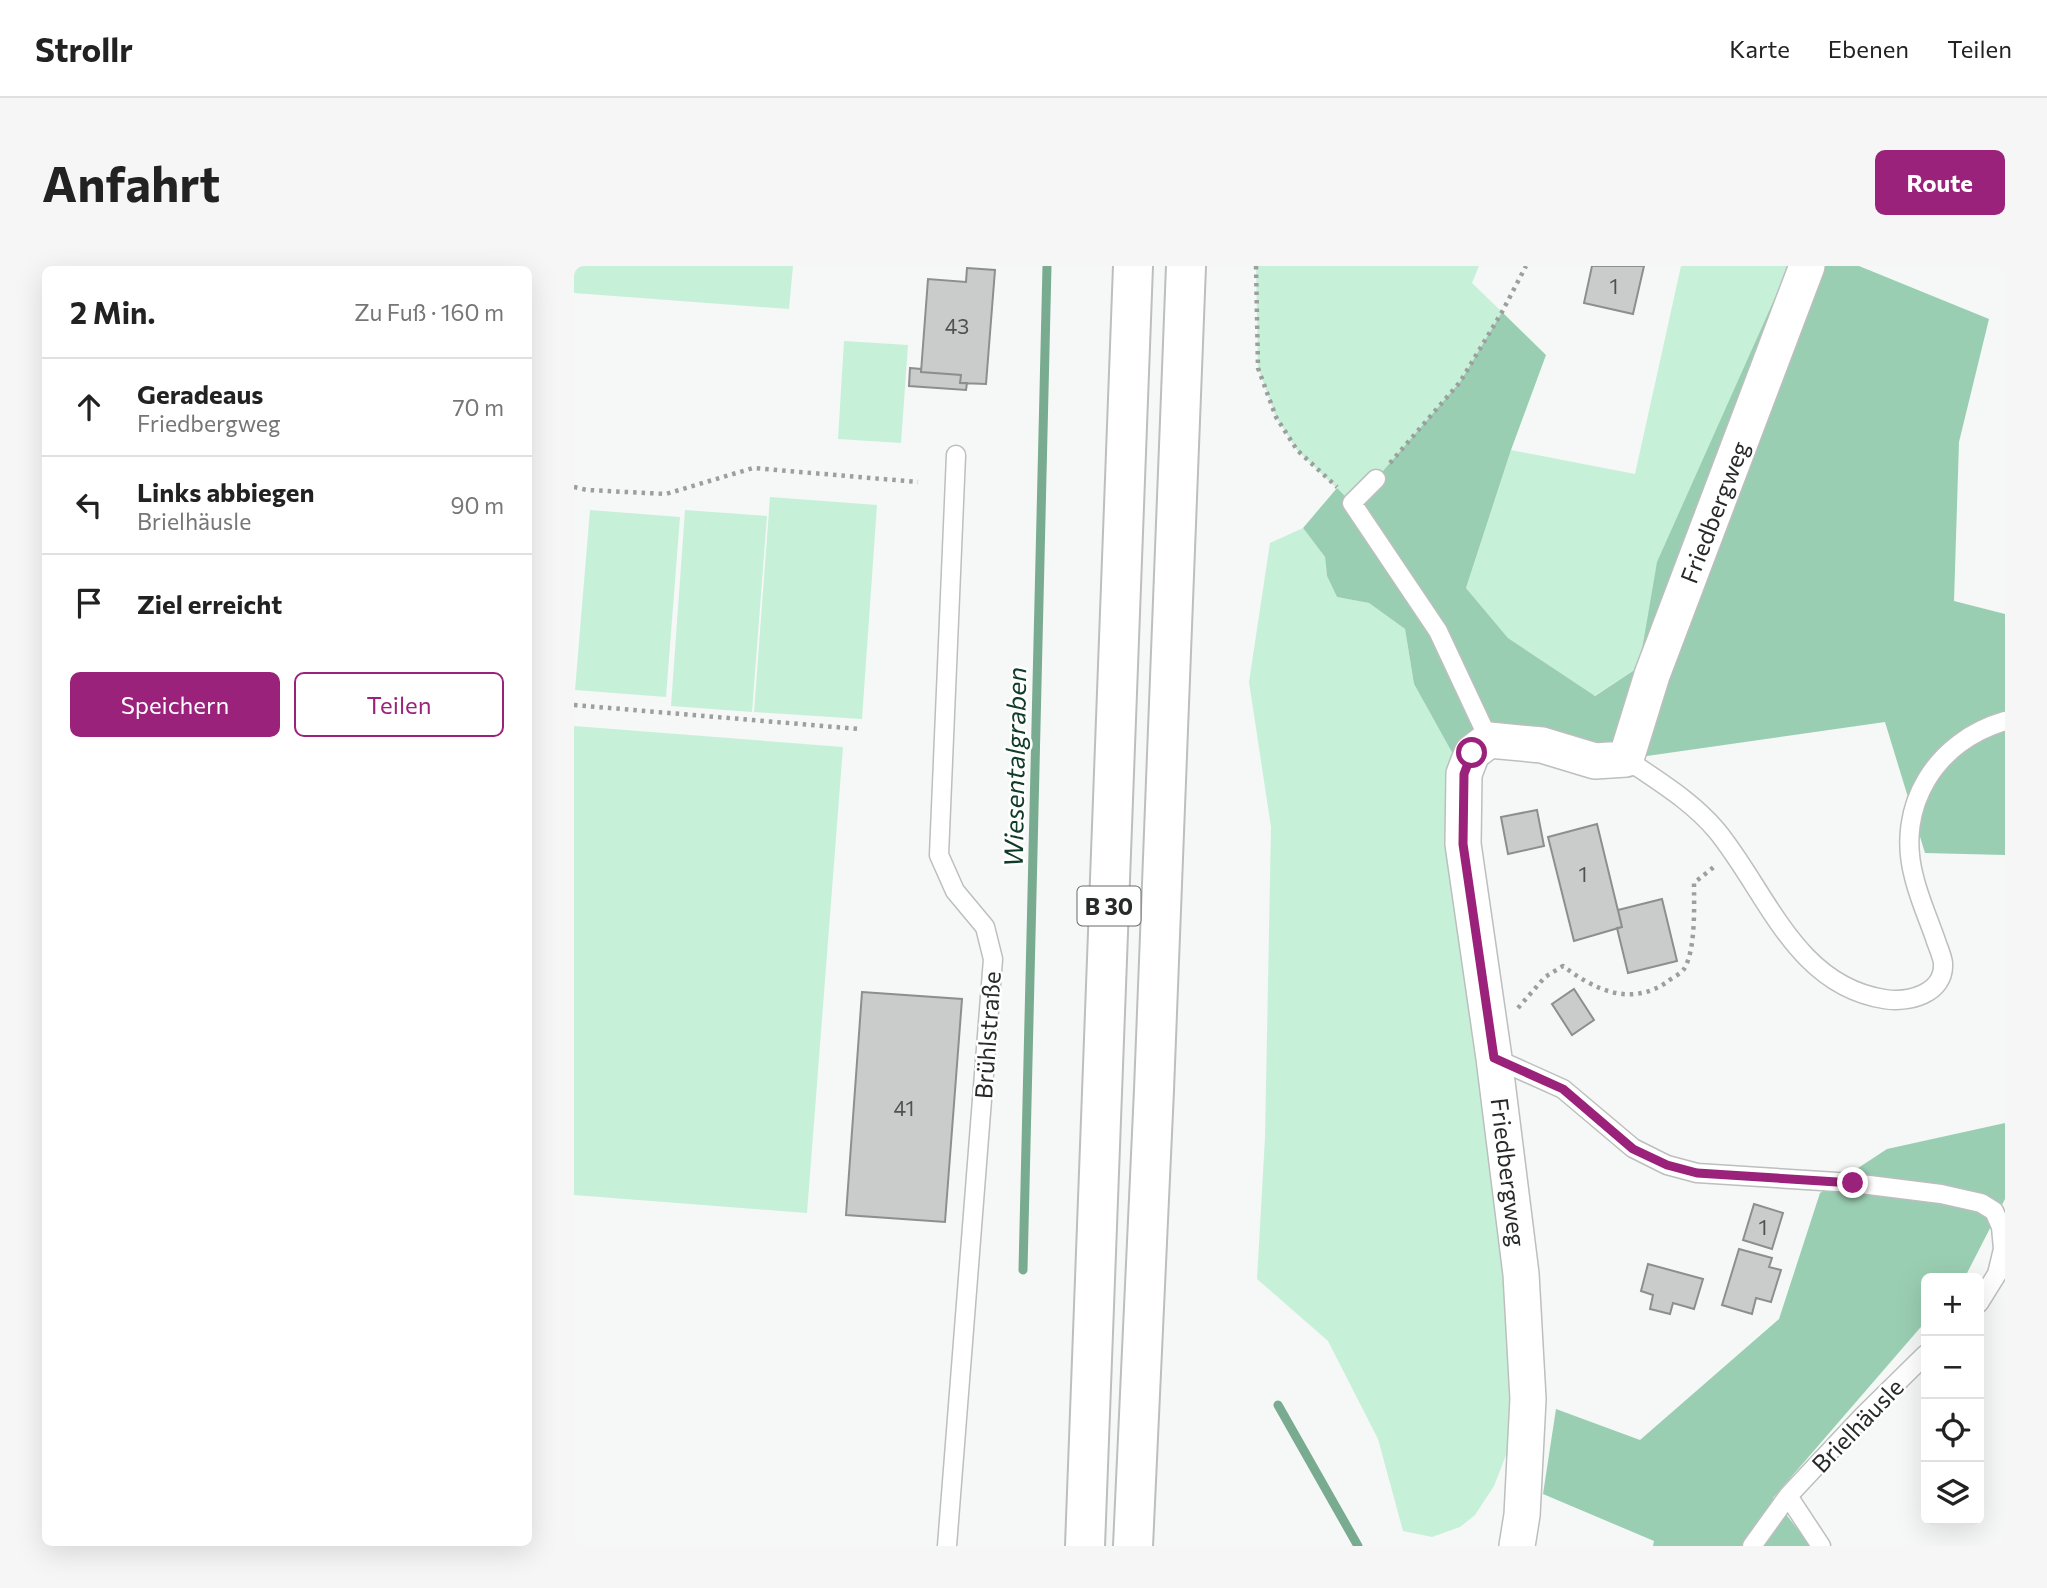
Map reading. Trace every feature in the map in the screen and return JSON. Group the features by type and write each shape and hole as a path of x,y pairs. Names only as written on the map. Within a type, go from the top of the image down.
{"highway":[{"name":"B 30","path":"1085,1546 1133,266"},
{"name":"B 30","path":"1133,1546 1155,1076 1186,266"}],"street":[{"name":"Friedbergweg","path":"1626,759 1652,675 1807,266"},
{"name":"Friedbergweg","path":"1489,740 1472,753 1464,774 1463,844 1521,1274 1528,1399 1522,1515 1517,1546"},
{"path":"1489,740 1542,745 1595,761 1626,759"}],"lane":[{"name":"Brühlstraße","path":"947,1546 993,959 985,927 955,891 939,855 956,455"},
{"path":"1376,479 1352,503 1438,631 1489,740"},
{"path":"1626,759 1685,800 1718,832 1789,936 1806,956 1831,978 1872,997 1902,1001 1929,991 1938,982 1943,961 1911,864 1910,832 1913,807 1931,771 1952,750 1989,726 2005,721"},
{"path":"1492,1049 1563,1089 1633,1149 1667,1165 1697,1173 1853,1183 1941,1194 1981,1203 1994,1211 2001,1227 2003,1249 1997,1274 1984,1295"},
{"name":"Brielhäusle","path":"1752,1546 1788,1496 1921,1359"},
{"path":"1788,1496 1821,1546"}],"path":[{"path":"1256,266 1258,368 1276,417 1297,450 1337,488"},
{"path":"1376,479 1460,382 1526,266"},
{"path":"574,487 666,494 753,468 918,482"},
{"path":"574,705 859,729"},
{"path":"1492,1049 1545,976 1563,965 1584,981 1624,996 1657,988 1684,970 1694,933 1694,883 1707,870 1733,856"}],"green space":[{"path":"574,266 793,266 789,309 574,293"},
{"path":"1256,266 1479,266 1472,283 1502,312 1460,382 1352,503 1297,450 1276,417 1258,368"},
{"path":"1681,266 1797,266 1639,667 1594,696 1508,638 1466,588 1511,450 1635,474"},
{"path":"1797,266 1859,266 1989,319 1959,442 1954,601 2005,614 2005,855 1925,853 1885,722 1626,759 1516,744 1464,774 1414,684 1405,629 1369,603 1337,597 1327,576 1325,557 1303,528 1337,488 1352,503 1376,479 1460,382 1502,312 1546,355 1511,450 1466,588 1508,638 1595,696 1639,667 1657,562 1782,282"},
{"path":"844,341 908,345 901,443 838,439"},
{"path":"770,497 877,505 862,719 754,712"},
{"path":"590,510 680,517 666,697 575,690"},
{"path":"685,510 767,516 752,712 671,706"},
{"path":"1303,528 1325,557 1327,576 1337,597 1369,603 1405,629 1414,684 1464,774 1528,1399 1494,1486 1475,1515 1460,1527 1432,1537 1403,1531 1378,1439 1328,1341 1257,1279 1265,1138 1271,827 1249,682 1270,543"},
{"path":"574,726 843,747 807,1213 574,1195"},
{"path":"2005,1123 2005,1199 1967,1273 1921,1273 1921,1327 1773,1498 1811,1546 1653,1546 1654,1541 1543,1494 1556,1409 1640,1440 1779,1319 1820,1193 1887,1149"}],"building":[{"path":"1592,266 1644,266 1633,314 1584,303"},
{"path":"967,268 995,270 986,384 960,383 961,375 921,372 928,279 966,282"},
{"path":"910,368 921,369 921,372 961,375 960,383 967,383 966,390 909,386"},
{"path":"1537,810 1544,846 1508,854 1501,817"},
{"path":"1597,824 1622,927 1574,941 1548,837"},
{"path":"1662,899 1677,961 1628,973 1617,928 1622,927 1618,910"},
{"path":"1574,989 1594,1020 1572,1035 1552,1004"},
{"path":"862,992 962,999 945,1222 846,1215"},
{"path":"1754,1204 1783,1213 1772,1249 1743,1240"},
{"path":"1739,1249 1772,1258 1769,1267 1781,1270 1771,1302 1756,1298 1752,1314 1722,1305"},
{"path":"1648,1264 1703,1279 1694,1309 1673,1303 1670,1314 1650,1309 1653,1295 1641,1291"}],"waterway":[{"name":"Wiesentalgraben","path":"1023,1270 1047,266"},
{"name":"Wiesentalgraben","path":"1278,1405 1358,1546"}],"route":[{"path":"1472,753 1464,774 1463,844 1494,1058 1563,1089 1633,1149 1667,1165 1697,1173 1853,1183"}]}
